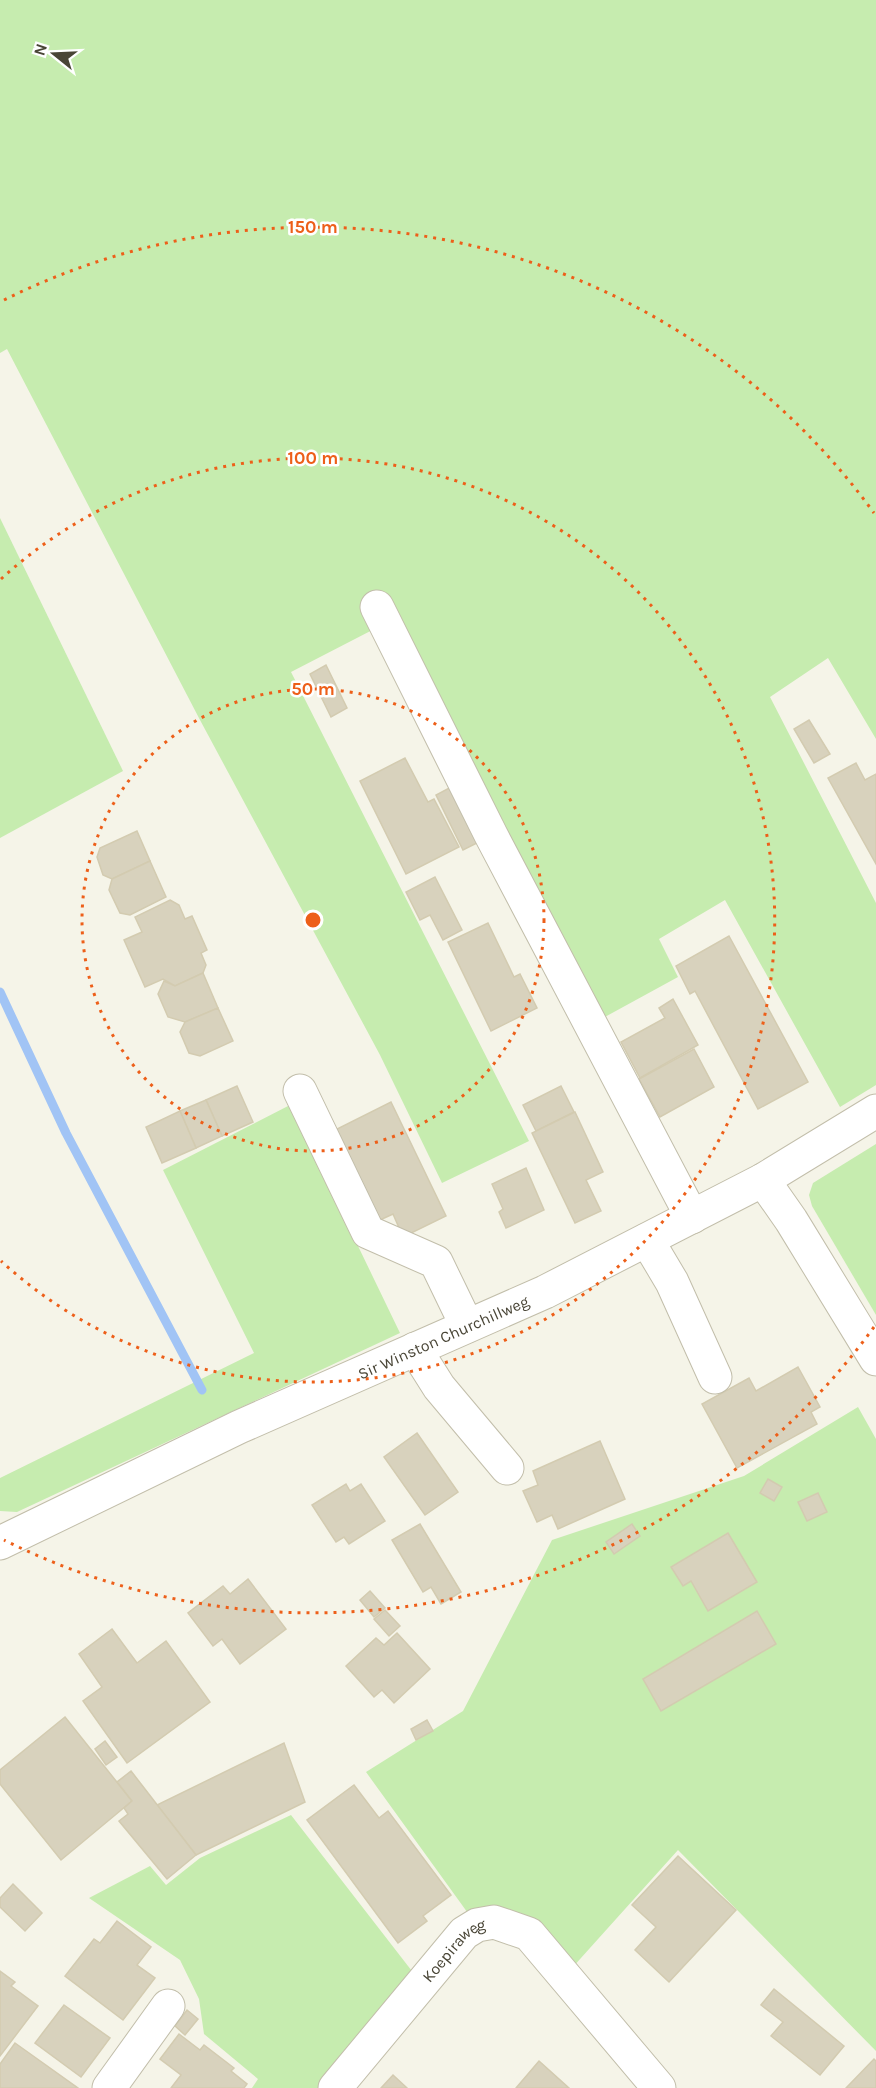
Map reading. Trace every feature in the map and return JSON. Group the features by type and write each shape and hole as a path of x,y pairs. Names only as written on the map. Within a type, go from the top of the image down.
{"street":[{"path":"377,607 491,835 692,1217"},
{"path":"300,1091 368,1232 435,1262 467,1326"},
{"name":"Sir Winston Churchillweg","path":"0,1543 239,1427 546,1292 763,1180 876,1111"},
{"path":"763,1180 791,1220 876,1359"},
{"path":"647,1240 672,1282 715,1377"},
{"path":"415,1349 440,1387 507,1468"},
{"name":"Koepiraweg","path":"335,2088 464,1933 477,1925 494,1922 529,1934 658,2088"},
{"path":"109,2088 168,2006"}],"green space":[{"path":"0,0 876,0 876,739 828,658 770,697 876,903 876,1085 840,1107 725,900 659,939 678,977 603,1018 384,624 291,672 529,1141 442,1183 380,1055 200,720 7,349 0,353"},
{"path":"0,518 123,771 0,838"},
{"path":"290,1105 400,1333 17,1512 0,1511 0,1478 254,1353 163,1170"},
{"path":"876,1144 876,1315 812,1206 809,1195 813,1183"},
{"path":"858,1407 876,1439 876,2051 678,1850 572,1968 470,1916 366,1772 463,1711 552,1540 744,1476"},
{"path":"291,1815 415,1975 318,2088 252,2088 258,2079 204,2034 199,1999 180,1960 89,1898 150,1866 166,1885 200,1858"}],"building":[{"path":"326,665 347,708 331,717 310,674"},
{"path":"809,720 830,754 814,763 794,729"},
{"path":"405,758 428,802 434,799 459,847 406,874 360,781"},
{"path":"856,763 865,780 876,774 876,864 828,778"},
{"path":"453,786 481,841 463,850 436,795"},
{"path":"137,831 150,861 112,879 103,875 97,857 100,848"},
{"path":"150,861 166,897 130,915 120,913 109,890 112,879"},
{"path":"435,877 462,930 443,940 430,915 420,920 406,892"},
{"path":"170,900 179,905 185,919 192,916 207,950 201,953 206,965 203,973 175,986 163,979 145,987 124,940 142,932 135,917"},
{"path":"488,923 514,977 520,974 537,1008 491,1031 448,942"},
{"path":"729,936 808,1082 758,1109 695,991 690,994 676,966"},
{"path":"203,973 218,1008 185,1022 168,1017 158,994 164,981 175,986"},
{"path":"673,999 698,1045 640,1078 621,1042 665,1018 659,1008"},
{"path":"218,1008 233,1041 200,1056 189,1053 180,1032 185,1022"},
{"path":"694,1049 714,1087 660,1117 639,1079"},
{"path":"237,1086 253,1122 222,1136 206,1100"},
{"path":"561,1086 574,1112 536,1131 523,1105"},
{"path":"206,1100 222,1136 196,1148 180,1111"},
{"path":"391,1102 446,1216 403,1237 393,1214 380,1220 335,1130"},
{"path":"180,1111 196,1148 162,1163 146,1127"},
{"path":"575,1112 603,1172 586,1180 601,1211 575,1223 532,1133"},
{"path":"526,1168 544,1210 506,1228 499,1212 503,1209 492,1184"},
{"path":"798,1367 820,1407 811,1412 817,1424 737,1468 702,1404 749,1378 756,1391"},
{"path":"417,1433 458,1492 425,1515 384,1457"},
{"path":"600,1441 625,1499 558,1529 552,1515 537,1522 523,1491 538,1485 533,1471"},
{"path":"768,1479 782,1487 774,1501 760,1493"},
{"path":"346,1484 350,1491 361,1484 385,1521 349,1544 344,1537 336,1542 312,1505"},
{"path":"818,1493 827,1512 807,1521 798,1502"},
{"path":"420,1524 461,1592 441,1604 431,1587 423,1592 392,1540"},
{"path":"632,1524 640,1536 614,1554 606,1542"},
{"path":"728,1533 757,1582 708,1611 691,1581 683,1586 671,1567"},
{"path":"248,1579 286,1629 240,1664 222,1639 213,1646 188,1613 223,1586 230,1594"},
{"path":"370,1591 385,1608 374,1617 360,1600"},
{"path":"385,1610 400,1626 389,1636 374,1619"},
{"path":"757,1611 776,1644 661,1711 643,1679"},
{"path":"112,1629 137,1663 166,1641 210,1702 127,1763 83,1701 102,1687 79,1654"},
{"path":"397,1633 430,1669 394,1703 382,1690 374,1697 346,1666 376,1638 384,1645"},
{"path":"65,1717 132,1801 61,1860 0,1784 0,1770"},
{"path":"427,1720 433,1731 416,1740 411,1729"},
{"path":"105,1741 117,1757 106,1765 95,1749"},
{"path":"284,1743 305,1802 196,1855 157,1805"},
{"path":"131,1771 196,1855 167,1879 119,1821 128,1814 124,1808 132,1801 117,1782"},
{"path":"354,1785 379,1818 388,1811 451,1895 423,1916 427,1921 398,1943 307,1820"},
{"path":"678,1856 736,1910 669,1982 635,1950 656,1927 632,1905"},
{"path":"13,1884 42,1913 25,1931 0,1907 0,1898"},
{"path":"117,1921 151,1947 137,1965 155,1978 123,2020 65,1976 94,1939 100,1943"},
{"path":"0,1971 15,1982 11,1986 38,2006 0,2056"},
{"path":"774,1989 844,2046 820,2075 771,2036 783,2022 761,2005"},
{"path":"64,2005 110,2038 81,2077 35,2043"},
{"path":"187,2010 198,2019 185,2035 175,2026"},
{"path":"179,2034 200,2050 204,2045 234,2068 231,2071 247,2084 244,2088 171,2088 181,2075 160,2059"},
{"path":"15,2043 78,2088 0,2088 0,2064"},
{"path":"874,2059 876,2061 876,2088 846,2088"},
{"path":"539,2061 569,2088 516,2088"},
{"path":"393,2075 407,2088 381,2088"}],"waterway":[{"path":"0,992 66,1133 202,1390"}]}
